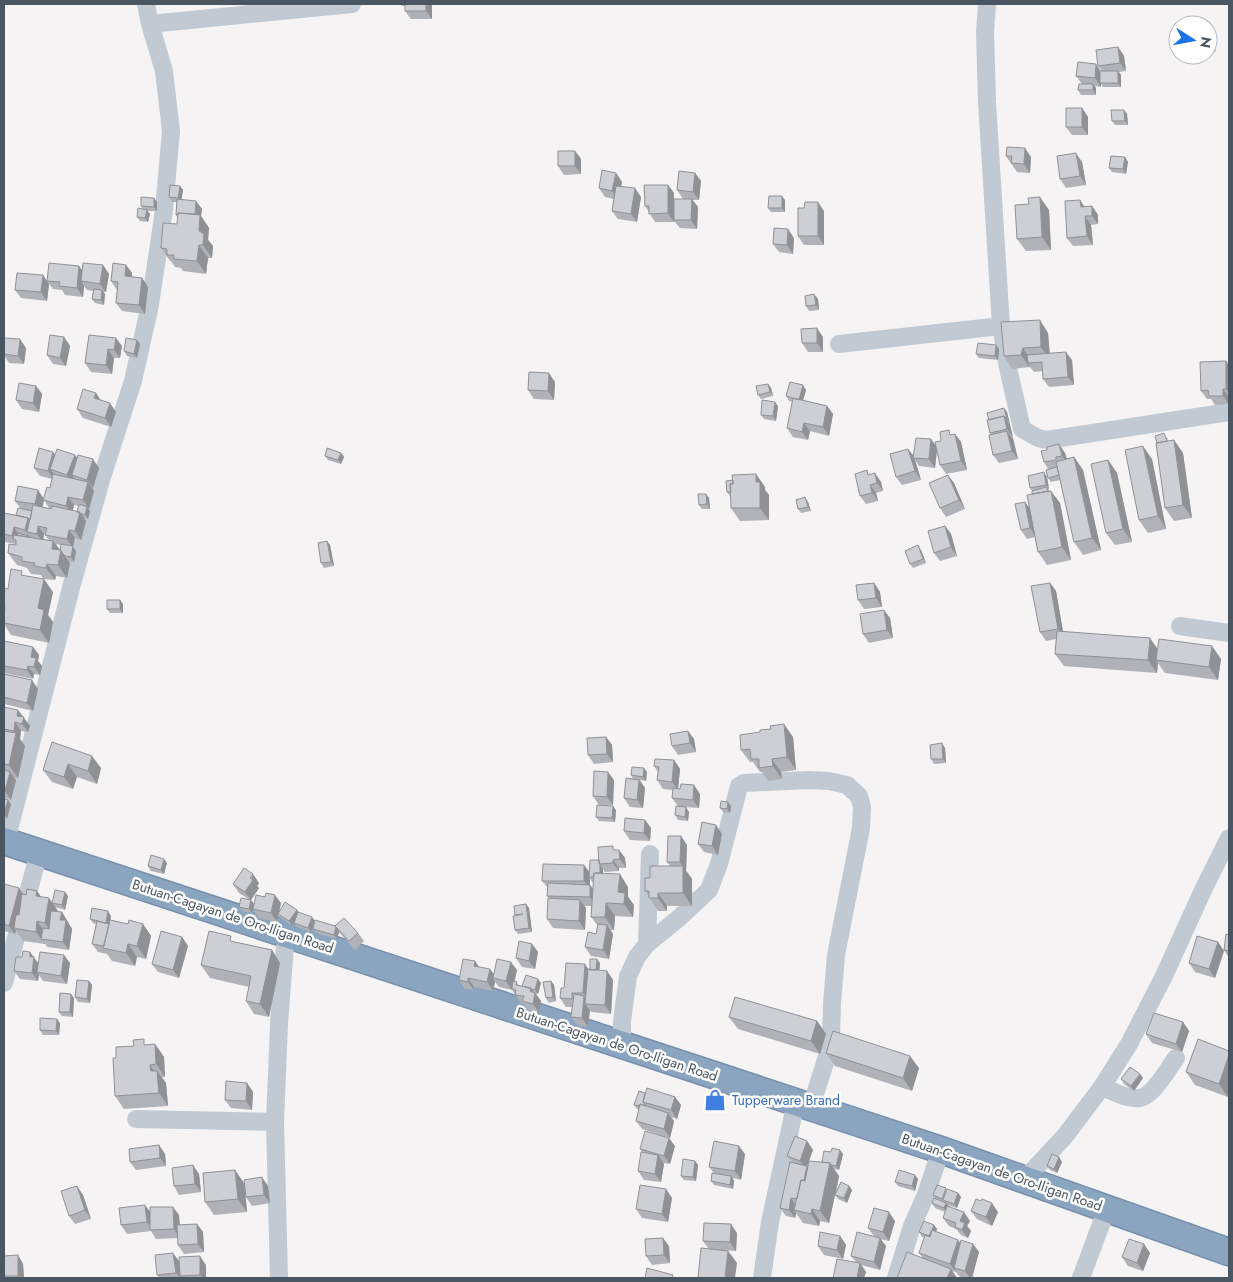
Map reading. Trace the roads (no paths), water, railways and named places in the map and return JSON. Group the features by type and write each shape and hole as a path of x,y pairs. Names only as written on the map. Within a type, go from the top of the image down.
{"highway":[{"name":"Butuan-Cagayan de Oro-Iligan Road","path":"5,841 941,1150 1229,1252"}],"street":[{"path":"5,841 72,584 101,480 133,381 150,306 165,202 171,131 164,72 146,4"},
{"path":"150,24 352,4"},
{"path":"987,4 985,32 987,102 1001,326 1008,368 1022,429 1038,438 1047,440 1229,412"},
{"path":"839,344 1001,326"},
{"path":"1180,626 1229,633"},
{"path":"622,1046 622,1021 628,976 637,957 647,944 709,890 719,864 739,786 744,783 808,780 829,781 847,785 859,796 862,807 861,828 836,955 829,1050 804,1105 770,1222 762,1278"},
{"path":"1024,1180 1065,1136 1102,1087 1129,1044 1229,838"},
{"path":"4,983 39,852"},
{"path":"647,944 650,854"},
{"path":"278,1278 275,1122 279,1024 286,933"},
{"path":"1102,1087 1129,1097 1140,1098 1151,1092 1176,1058"},
{"path":"136,1118 275,1122"},
{"path":"896,1278 912,1226 925,1197 941,1150"},
{"path":"1082,1278 1107,1208"}],"place":[{"name":"Tupperware Brand","path":"715,1100"}]}
